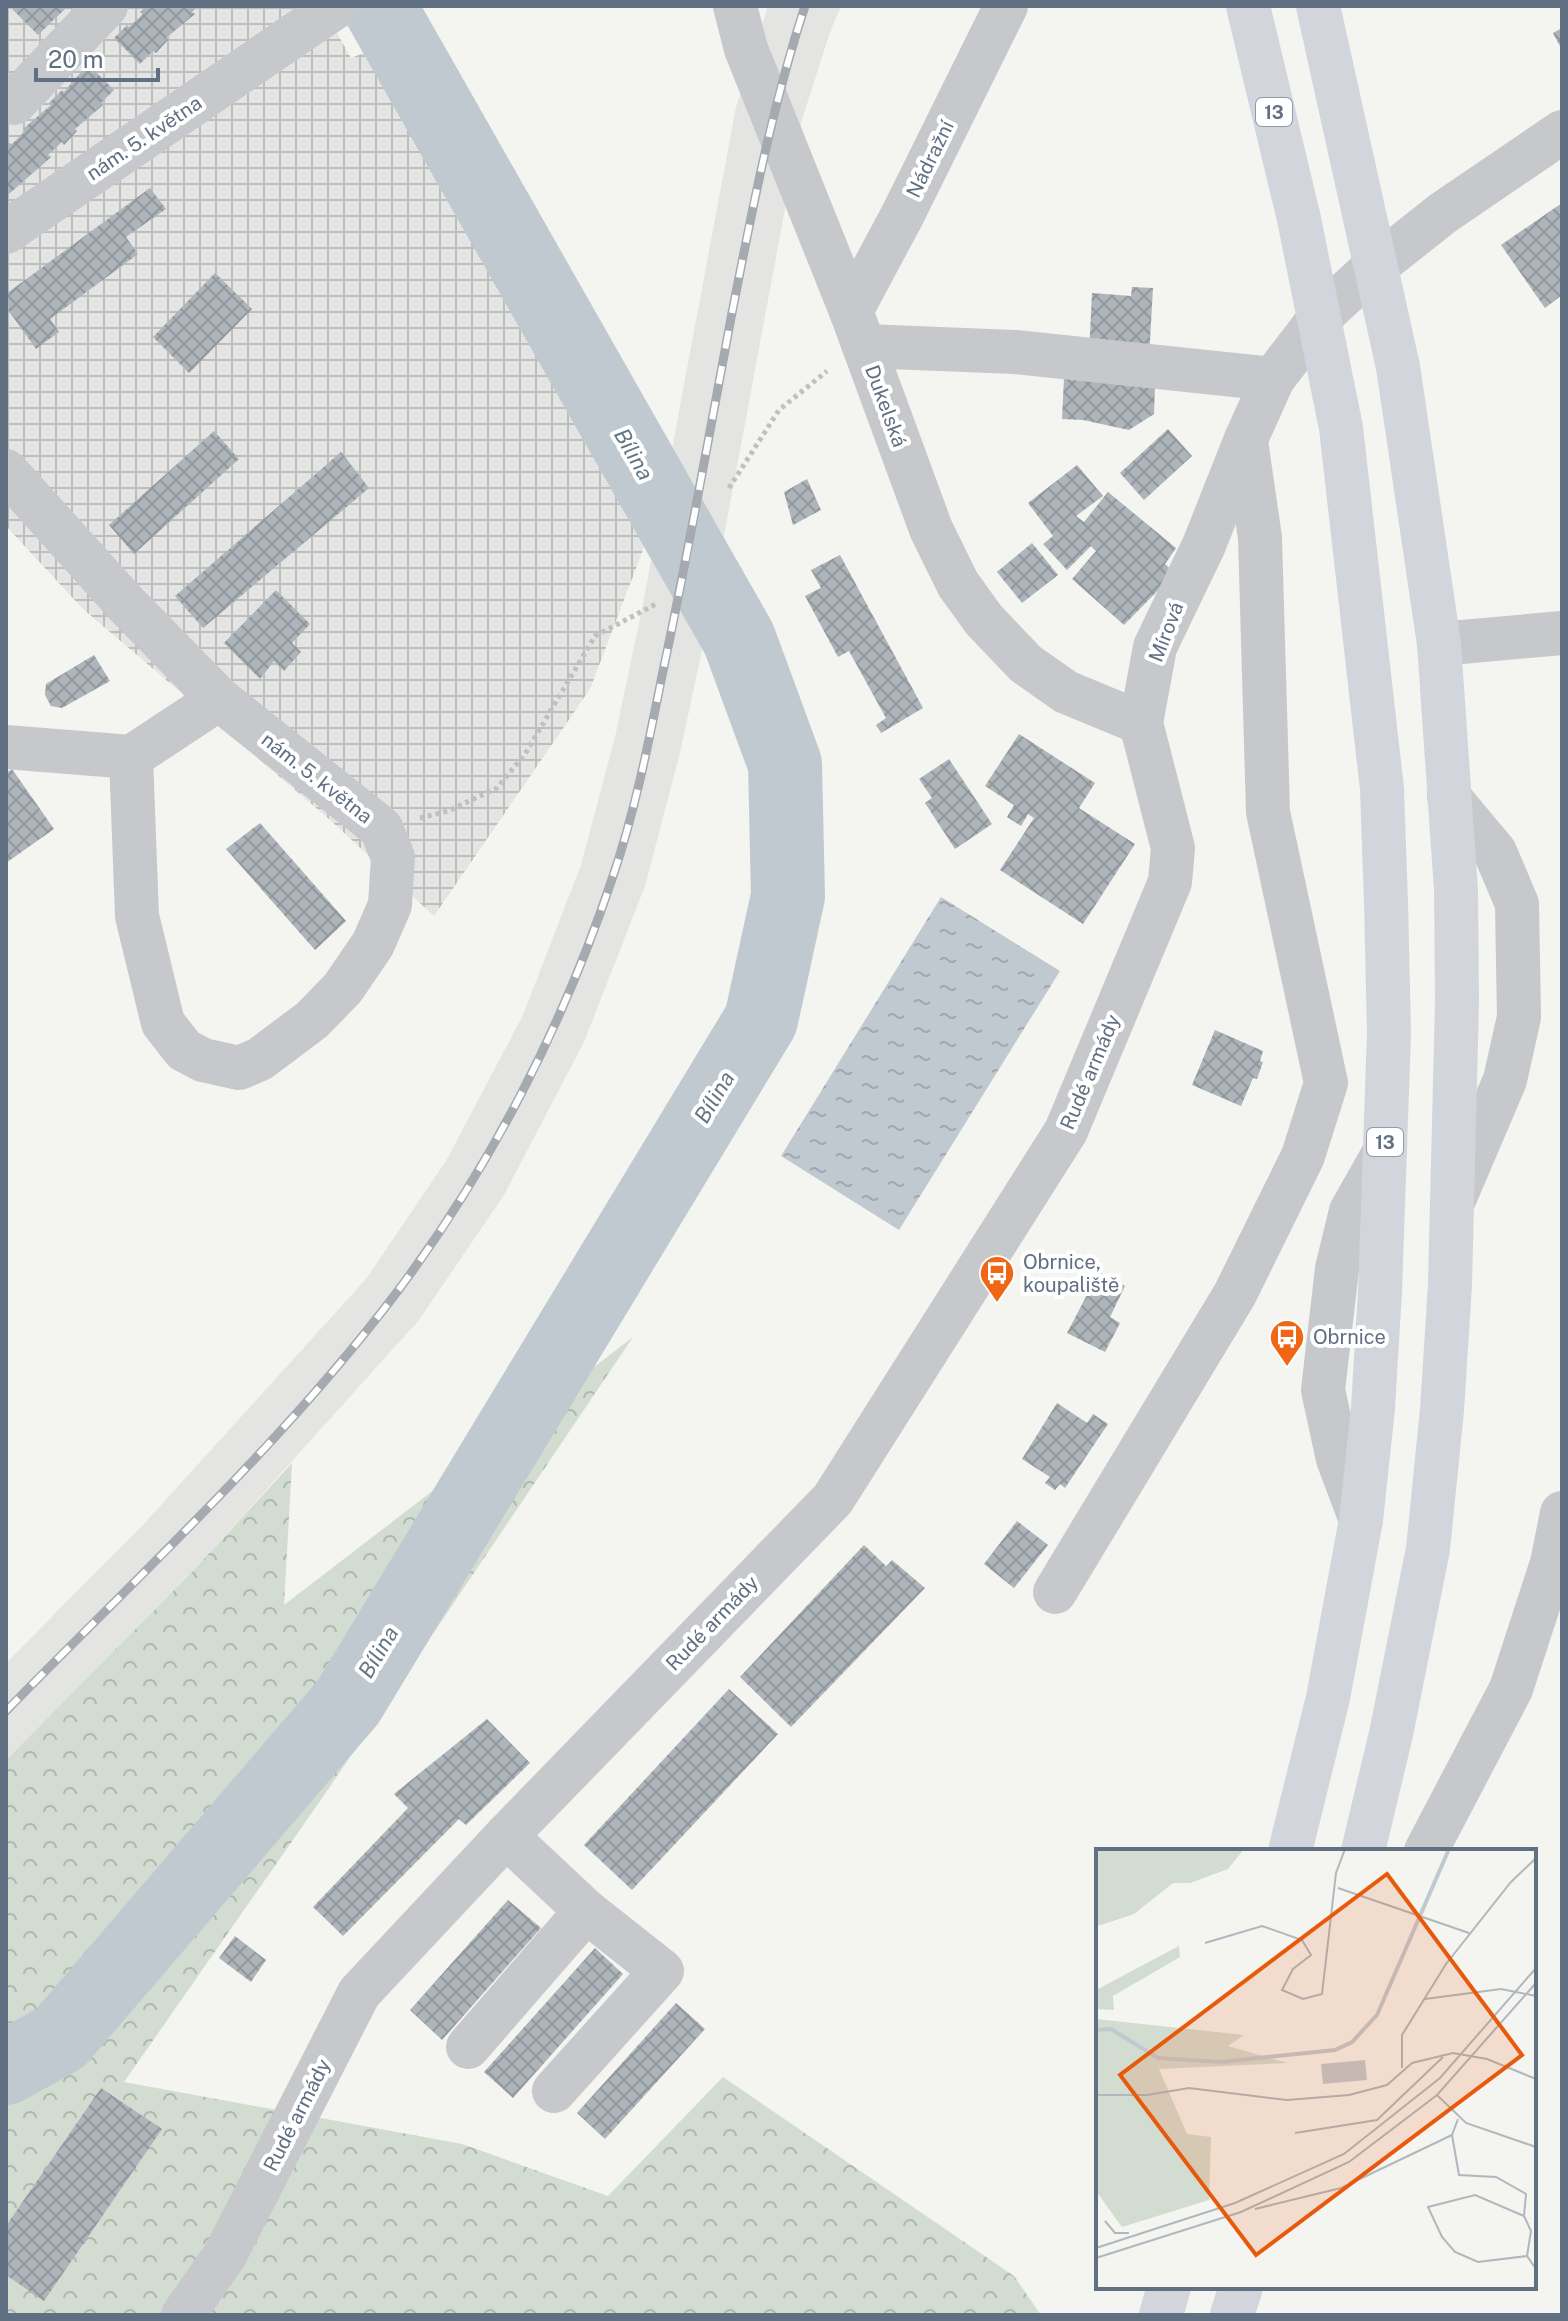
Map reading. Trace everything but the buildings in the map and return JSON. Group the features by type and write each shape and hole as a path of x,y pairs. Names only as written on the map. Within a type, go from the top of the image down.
{"highway":[{"name":"13","path":"1248,6 1299,219 1341,428 1358,556 1382,789 1389,1033 1374,1393 1361,1520 1328,1698 1290,1849"},
{"path":"1318,6 1398,367 1439,644 1456,890 1457,1000 1450,1285 1442,1410 1428,1549 1391,1734 1363,1849"},
{"path":"1161,2315 1168,2289"},
{"path":"1232,2315 1240,2289"}],"street":[{"path":"6,95 14,103 106,6"},
{"name":"Dukelská","path":"735,6 746,49 858,328 931,529 958,584 984,620 1026,664 1066,692 1141,723"},
{"name":"Nádražní","path":"858,328 902,216 1006,6"},
{"name":"nám. 5. května","path":"6,232 309,16"},
{"name":"Mírová","path":"1170,882 1173,848 1141,723 1155,647 1204,545 1273,379 1322,315 1371,270 1443,213 1562,132"},
{"path":"858,328 1015,352 1273,379"},
{"path":"1055,1592 1235,1294 1303,1156 1326,1083 1268,812 1260,538 1246,439"},
{"name":"nám. 5. května","path":"6,471 125,603 219,699 381,828 393,857 390,905 373,944 343,988 312,1020 260,1059 239,1068 203,1060 184,1050 163,1023 137,916 131,757"},
{"path":"1439,644 1562,633"},
{"path":"6,747 131,757 219,699"},
{"path":"1449,797 1495,852 1517,904 1519,989 1519,1017 1505,1080 1452,1204"},
{"name":"Rudé armády","path":"183,2315 225,2255 359,1993 506,1836 833,1499 1066,1131 1170,882"},
{"path":"1427,1849 1511,1689 1552,1563 1562,1513"},
{"path":"506,1836 586,1911 662,1971 554,2091"},
{"path":"468,2047 586,1911"}],"path":[{"path":"729,488 779,410 818,377 858,328"},
{"path":"381,828 448,811 497,788 525,754 595,636 656,604"}],"shaded area":[{"path":"6,6 322,6 351,58 389,43 651,529 590,689 434,916 329,819 83,609 6,526"},
{"path":"768,6 841,6 801,123 708,622 680,753 645,886 584,1042 504,1195 419,1320 192,1572 6,1760 6,1663 143,1525 366,1279 446,1161 523,1015 581,865 615,737 736,107"}],"green space":[{"path":"633,1337 327,1791 124,2082 462,2144 608,2196 723,2077 1014,2276 1041,2315 6,2315 6,1760 192,1572 292,1463 284,1605"}],"water":[{"path":"941,897 1060,971 899,1230 781,1156"}],"waterway":[{"name":"Bílina","path":"6,2068 60,2038 348,1702 761,1020 788,896 785,764 739,639 379,6"}],"railway":[{"path":"6,1711 258,1456 353,1348 397,1292 463,1196 547,1042 593,934 635,802 755,200 772,122 805,6"}],"place":[{"name":"Obrnice, koupaliště","path":"997,1304"},
{"name":"Obrnice","path":"1287,1368"}]}
